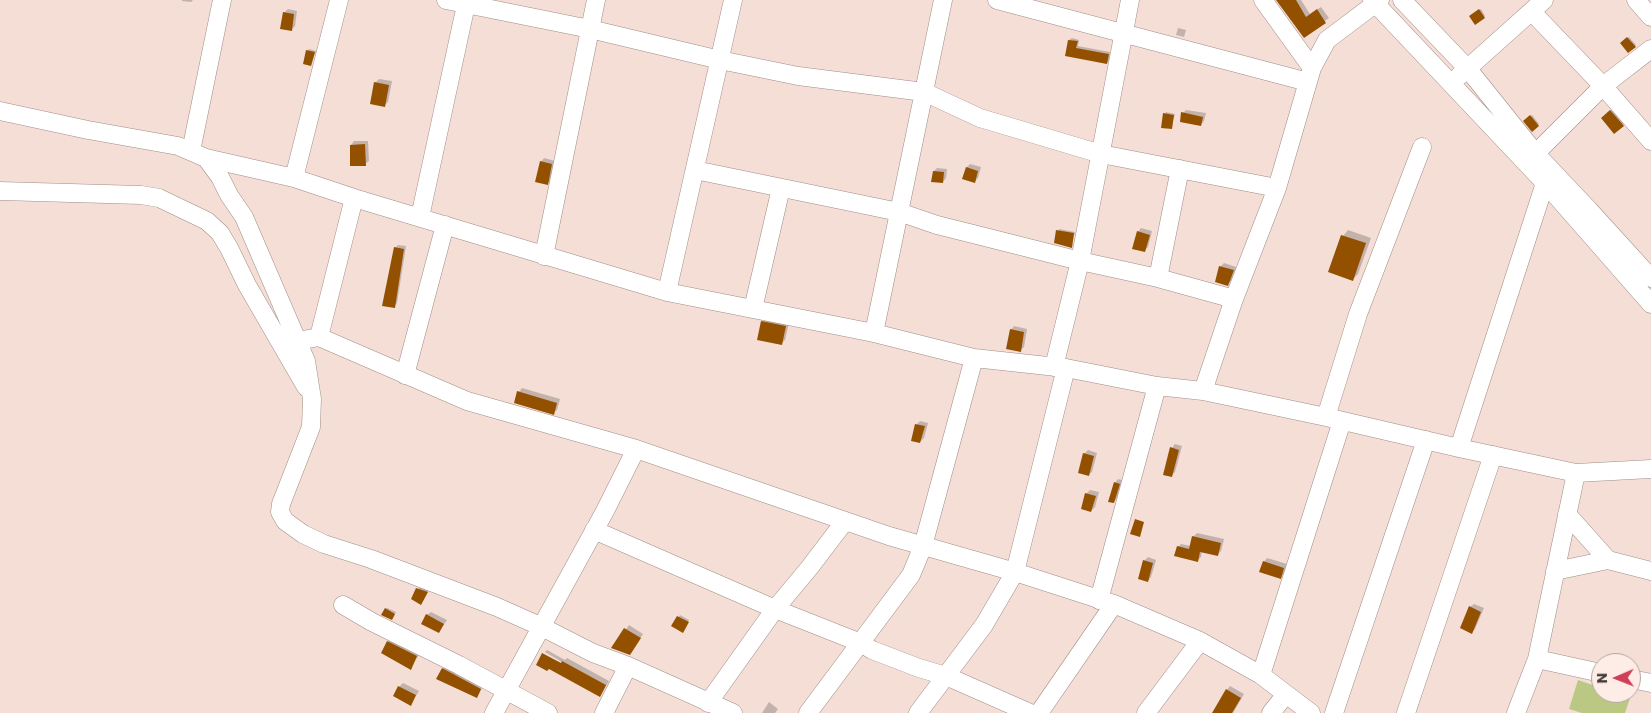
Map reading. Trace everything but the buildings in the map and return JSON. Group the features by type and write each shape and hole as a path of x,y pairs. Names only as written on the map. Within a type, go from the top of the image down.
{"street":[{"path":"198,155 222,0"},
{"path":"294,178 339,0"},
{"path":"446,0 466,2 798,76 924,92 980,118 1100,154 1277,188"},
{"path":"544,256 596,0"},
{"path":"667,292 733,0"},
{"path":"874,334 944,0"},
{"path":"918,713 984,625 1015,572 1060,367 1130,0"},
{"path":"1263,0 1310,75"},
{"path":"1402,0 1468,69 1531,158 1545,183 1582,213 1644,258 1651,278"},
{"path":"1636,0 1651,17"},
{"path":"1009,1 1123,34 1310,75"},
{"path":"1202,391 1234,299 1277,188 1310,75 1327,40 1375,1 1450,84 1531,158 1582,213 1651,304"},
{"path":"420,217 466,2"},
{"path":"1450,84 1538,6 1603,86 1651,141"},
{"path":"1531,158 1603,86 1651,49"},
{"path":"0,111 88,130 178,146 198,155 294,178 354,198 667,292 874,334 974,358 1060,367 1157,386 1202,391 1576,473 1651,469"},
{"path":"1261,675 1334,419 1358,314 1422,147"},
{"path":"198,155 220,176 229,195 244,217 306,361 312,400 311,426 281,504 280,512 285,522 303,534 324,544 371,559 458,592 542,627 593,653 628,666 733,713"},
{"path":"1158,278 1180,169"},
{"path":"695,170 900,212 946,227 1080,261 1158,278 1234,299"},
{"path":"1459,448 1545,183"},
{"path":"754,309 781,188"},
{"path":"0,191 142,195 159,198 207,220 220,233 229,248 247,285 312,400"},
{"path":"319,337 354,198"},
{"path":"405,375 445,225"},
{"path":"297,341 319,337 467,401 636,449 846,521 923,546 1015,572 1106,602 1200,641 1261,675 1311,713"},
{"path":"808,713 911,576 923,546 974,358"},
{"path":"1038,713 1106,602 1157,386"},
{"path":"1334,713 1426,440"},
{"path":"494,713 542,627 636,449"},
{"path":"1406,713 1493,455"},
{"path":"1516,713 1537,659 1576,473"},
{"path":"1567,514 1608,560"},
{"path":"708,703 775,609 846,521"},
{"path":"594,530 775,609 861,643 872,650 946,676 1030,713"},
{"path":"1555,571 1608,560 1651,571"},
{"path":"343,605 372,622 459,665 548,713"},
{"path":"1146,713 1200,641"},
{"path":"1537,659 1591,671"},
{"path":"604,713 628,666"},
{"path":"1271,713 1286,694"}],"green space":[{"path":"1578,680 1591,685 1591,703 1628,703 1625,713 1582,713 1569,709"}]}
